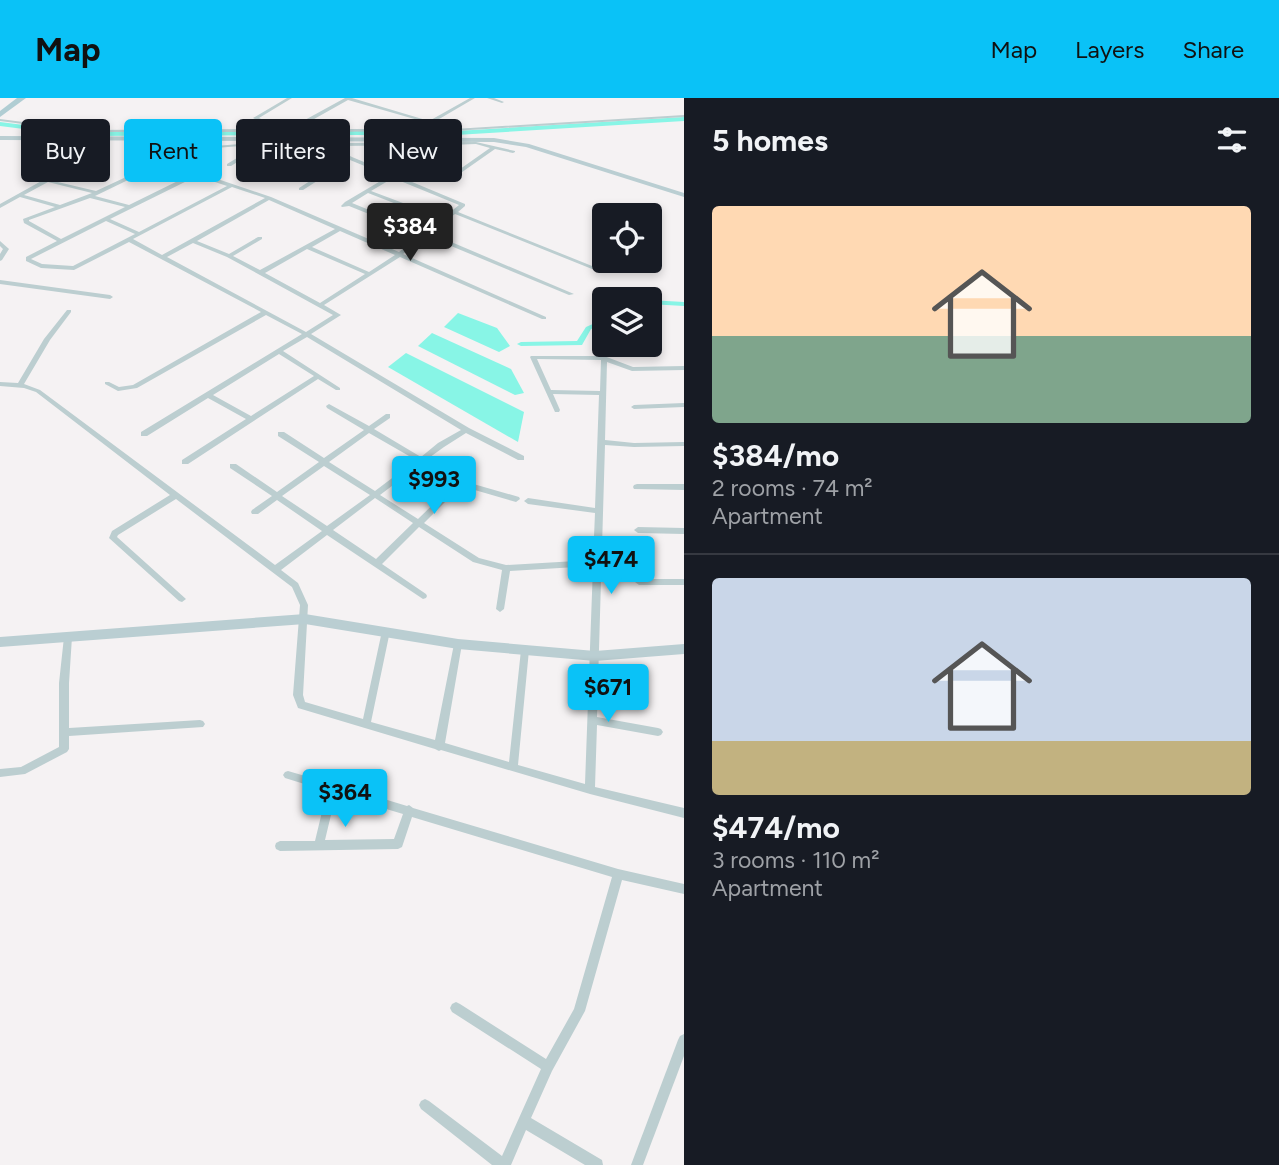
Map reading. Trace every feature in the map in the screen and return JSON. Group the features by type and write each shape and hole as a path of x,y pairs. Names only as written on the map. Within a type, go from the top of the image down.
{"main road":[{"path":"0,118 22,98"},
{"path":"0,139 236,141"},
{"path":"350,142 506,141 537,148 684,195"},
{"path":"0,642 305,619 458,644 595,656 684,649"}],"street":[{"path":"258,119 255,118 290,98"},
{"path":"310,119 348,98 420,119"},
{"path":"435,119 473,98"},
{"path":"488,98 502,102"},
{"path":"462,130 684,116"},
{"path":"0,118 85,131 236,130"},
{"path":"462,143 479,143 513,152"},
{"path":"462,170 495,147"},
{"path":"229,165 236,161"},
{"path":"0,206 50,180 130,207"},
{"path":"61,241 25,220 124,180"},
{"path":"180,182 27,259 41,266 71,269 231,186"},
{"path":"219,182 269,198 544,318"},
{"path":"301,189 312,182"},
{"path":"382,182 345,205 571,294"},
{"path":"322,304 399,255 463,204 407,182"},
{"path":"366,191 443,220"},
{"path":"19,195 59,207"},
{"path":"163,257 269,198"},
{"path":"454,212 592,267"},
{"path":"106,219 140,234"},
{"path":"260,273 339,229"},
{"path":"229,256 260,239"},
{"path":"130,240 266,312 466,430 521,458"},
{"path":"144,433 309,336 338,315 229,256 193,241"},
{"path":"0,243 6,249 0,259"},
{"path":"308,247 369,274"},
{"path":"0,282 110,297"},
{"path":"20,385 47,339 69,311"},
{"path":"107,383 118,389 135,387 266,312"},
{"path":"280,352 338,389"},
{"path":"557,410 533,357 604,358 632,369 684,368"},
{"path":"590,790 604,358"},
{"path":"185,462 319,376"},
{"path":"0,384 20,385 38,391 276,569 301,592 305,619 299,702 305,708 590,790 684,813"},
{"path":"549,392 602,393"},
{"path":"209,395 251,419"},
{"path":"634,407 684,405"},
{"path":"329,406 460,483 516,499"},
{"path":"255,512 388,416"},
{"path":"276,569 373,495 466,430"},
{"path":"281,434 476,560 506,568 597,563"},
{"path":"601,442 634,446 684,444"},
{"path":"233,466 423,596"},
{"path":"376,564 460,483"},
{"path":"637,486 684,487"},
{"path":"176,495 115,533 113,538 182,599"},
{"path":"528,501 598,511"},
{"path":"638,530 684,531"},
{"path":"500,609 506,568"},
{"path":"639,583 684,582"},
{"path":"366,725 386,631"},
{"path":"0,773 22,771 57,754 65,732 64,683 68,637"},
{"path":"439,747 458,644"},
{"path":"513,768 526,650"},
{"path":"593,720 658,732"},
{"path":"65,732 200,724"},
{"path":"288,775 333,786 618,874 684,889"},
{"path":"319,845 333,786"},
{"path":"279,846 398,844 409,810"},
{"path":"425,1105 504,1165 548,1067 579,1011 618,874"},
{"path":"456,1007 548,1067"},
{"path":"637,1165 684,1040"},
{"path":"524,1121 597,1165"}],"shaded area":[{"path":"458,313 497,328 510,346 499,352 444,327"},
{"path":"432,333 511,369 524,393 515,395 418,346"},
{"path":"406,353 524,412 518,442 388,367"}],"waterway":[{"path":"350,133 456,133 684,119"},
{"path":"0,124 79,134 236,133"},
{"path":"662,303 684,304"},
{"path":"521,344 579,343 592,326"}]}
